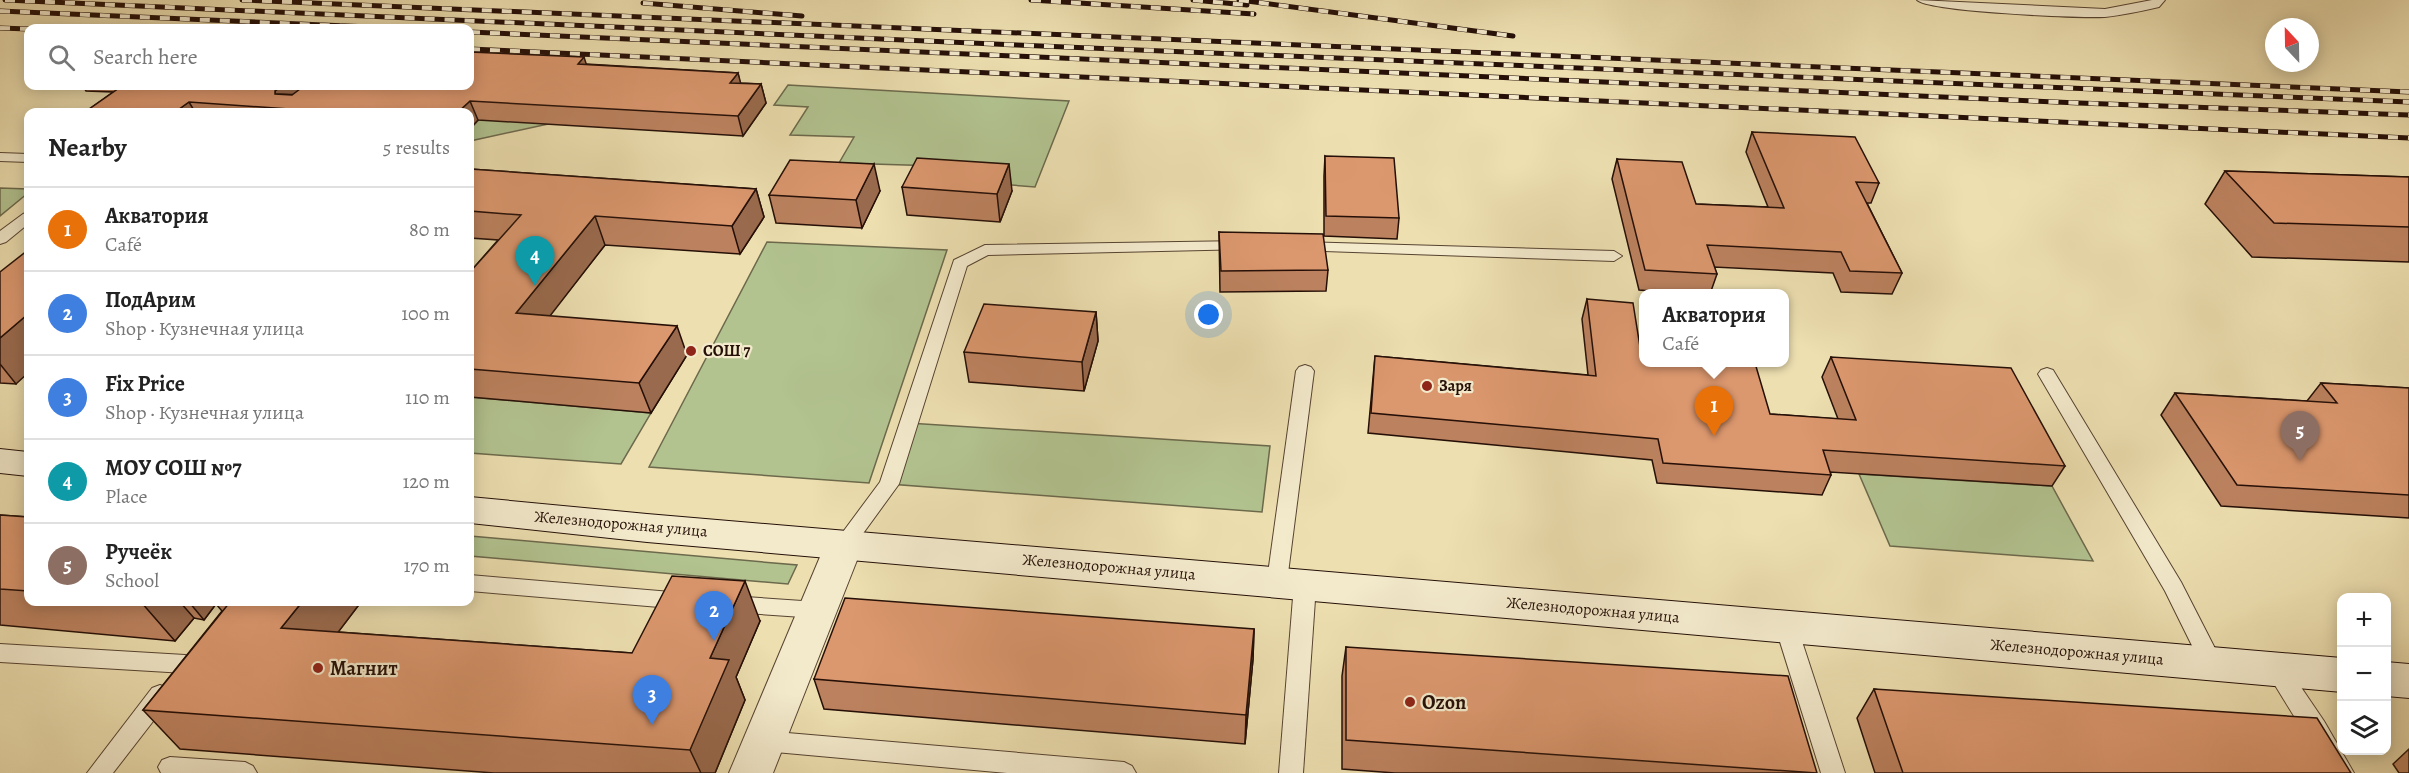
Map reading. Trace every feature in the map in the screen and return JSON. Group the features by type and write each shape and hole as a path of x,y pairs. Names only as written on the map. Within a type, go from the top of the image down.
{"street":[{"path":"0,461 24,464"},
{"name":"Железнодорожная улица","path":"474,510 2337,675"},
{"path":"757,757 844,544"},
{"path":"2391,679 2409,681"}],"lane":[{"path":"1923,0 1934,3 2035,11 2105,13 2155,4 2160,0"},
{"path":"0,157 24,158"},
{"path":"0,239 24,220"},
{"path":"844,544 889,484 960,263 985,250 1262,246"},
{"path":"1286,246 1614,256"},
{"path":"1291,773 1291,583 1305,371"},
{"path":"2047,374 2174,588 2212,664"},
{"path":"474,583 817,610"},
{"path":"1786,626 1833,773"},
{"path":"0,653 190,657 99,773"},
{"path":"2276,669 2316,728 2342,773"},
{"path":"757,757 1124,773"},
{"path":"170,767 245,773"}],"green space":[{"path":"788,85 1069,101 1035,187 937,179 939,166 839,163 854,137 790,135 808,107 774,105"},
{"path":"494,104 548,124 474,140 474,125"},
{"path":"0,188 24,189 24,196 0,216"},
{"path":"767,242 947,250 869,483 649,467"},
{"path":"474,397 651,413 621,464 474,453"},
{"path":"908,423 1270,446 1262,512 889,484"},
{"path":"1859,474 2052,486 2093,561 1890,546"},
{"path":"474,536 797,565 788,584 474,556"}],"building":[{"path":"474,52 584,57 578,64 738,73 730,83 761,84 738,116 470,101 462,108 275,108 189,102 181,108 91,108 116,90 276,90 275,94 292,95 299,90 474,90"},
{"path":"1752,132 1855,137 1879,183 1856,182 1902,273 1850,271 1841,252 1707,245 1717,274 1645,270 1617,159 1682,162 1696,204 1784,208"},
{"path":"1325,156 1394,158 1399,218 1326,216"},
{"path":"917,158 1009,164 997,194 902,187"},
{"path":"790,160 874,164 856,200 769,195"},
{"path":"474,169 756,189 732,226 595,216 516,313 677,326 639,383 474,369 474,268 521,215 474,211"},
{"path":"2225,171 2409,177 2409,227 2274,223"},
{"path":"1219,232 1323,234 1328,270 1221,271"},
{"path":"24,253 24,317 0,338 0,272"},
{"path":"1587,299 1633,303 1639,340 1639,367 1756,367 1770,414 1856,420 1831,357 2011,368 2065,466 1823,450 1831,475 1663,463 1658,439 1371,413 1375,356 1596,376"},
{"path":"984,304 1096,312 1082,362 964,352"},
{"path":"2321,383 2409,388 2409,495 2237,485 2175,393 2337,403"},
{"path":"0,515 24,517 24,591 0,589"},
{"path":"672,576 745,581 710,658 729,660 690,750 143,710 227,606 299,606 281,628 632,653"},
{"path":"845,598 1254,629 1246,715 814,679"},
{"path":"1346,647 1788,676 1817,773 1346,740"},
{"path":"1874,689 2317,718 2337,750 2337,755 2340,755 2351,773 1903,773"}],"railway":[{"path":"5,0 1017,45 2409,102"},
{"path":"242,0 2409,92"},
{"path":"1031,0 1254,14"},
{"path":"1193,0 1247,5"},
{"path":"1239,0 1513,36"},
{"path":"643,3 802,16"},
{"path":"0,11 301,24"},
{"path":"0,28 24,29"},
{"path":"474,32 2079,103 2409,115"},
{"path":"474,49 2409,138"}],"place":[{"name":"МОУ СОШ №7","path":"535,286"},
{"name":"СОШ 7","path":"691,351"},
{"name":"Заря","path":"1427,386"},
{"name":"Акватория","path":"1714,436"},
{"name":"Ручеёк","path":"2300,461"},
{"name":"ПодАрим","path":"714,641"},
{"name":"Магнит","path":"318,668"},
{"name":"Ozon","path":"1410,702"},
{"name":"Fix Price","path":"652,725"}]}
